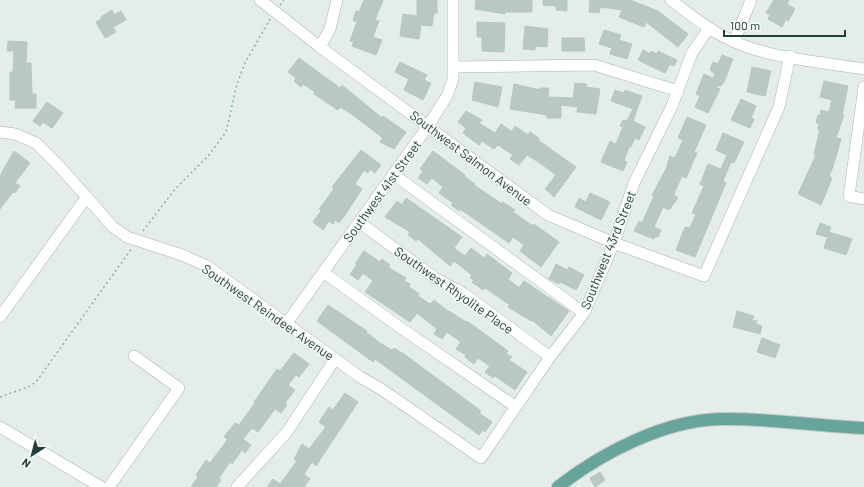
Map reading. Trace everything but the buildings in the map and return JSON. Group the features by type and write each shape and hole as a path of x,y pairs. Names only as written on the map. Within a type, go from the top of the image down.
{"main road":[{"path":"558,487 572,476 620,448 686,423 720,419 864,428"}],"street":[{"name":"Southwest Salmon Avenue","path":"260,0 320,47 548,215 704,276 779,107 790,56"},
{"path":"320,47 330,29 337,0"},
{"name":"Southwest 41st Street","path":"286,324 428,126 447,96 453,79 453,0"},
{"path":"671,0 709,28 734,42 760,51 864,69"},
{"path":"734,42 751,0"},
{"name":"Southwest 43rd Street","path":"481,458 550,357 584,313 614,242 634,183 678,91 692,53 709,28"},
{"path":"453,66 594,65 678,91"},
{"path":"864,87 849,196 864,199"},
{"name":"Southwest Reindeer Avenue","path":"0,132 15,134 36,143 60,167 113,227 127,237 182,255 207,266 223,276 335,360 481,458"},
{"path":"393,174 584,313"},
{"path":"0,317 86,198"},
{"name":"Southwest Rhyolite Place","path":"359,222 435,278 463,294 550,357"},
{"path":"323,272 516,407"},
{"path":"109,487 179,388 134,356"},
{"path":"238,487 287,432 335,360"},
{"path":"0,427 101,487"}],"path":[{"path":"0,397 28,387 36,382 175,189 209,156 226,132 237,84 245,63 274,11 284,0"}]}
